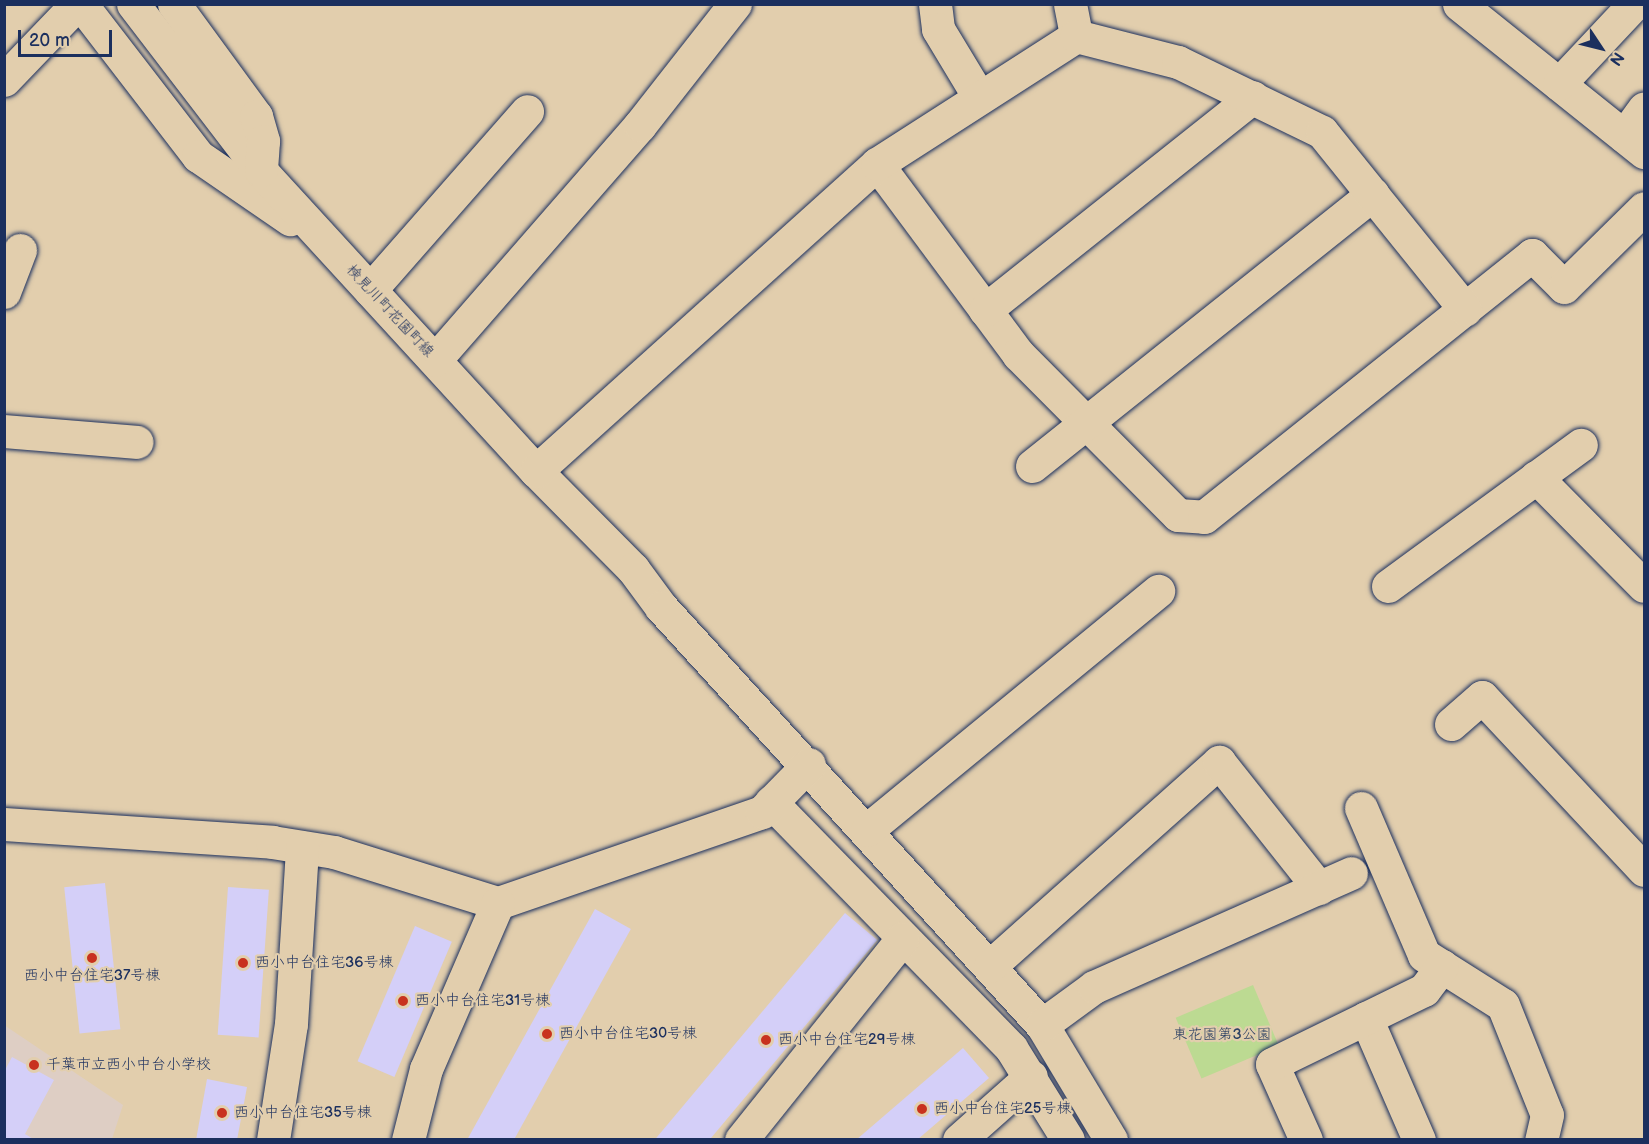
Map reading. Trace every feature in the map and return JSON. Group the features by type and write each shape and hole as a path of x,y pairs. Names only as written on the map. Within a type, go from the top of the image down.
{"street":[{"path":"4,80 79,4 198,156 322,238"},
{"name":"検見川町花園町線","path":"133,4 254,160 322,238 536,471 633,569 661,607 809,764 1042,1025 1111,1140"},
{"path":"174,4 256,116 263,141 254,160"},
{"path":"435,360 640,125 735,4"},
{"path":"935,4 939,29 979,97"},
{"path":"1070,4 1076,36"},
{"path":"1459,4 1634,144 1644,108"},
{"path":"1559,84 1634,4"},
{"path":"536,471 877,164 1076,36 1178,62 1322,132 1465,309"},
{"path":"985,310 1253,97"},
{"path":"370,290 527,111"},
{"path":"877,164 1018,354 1178,514 1204,517 1532,255 1564,287 1644,208"},
{"path":"1032,466 1373,194"},
{"path":"4,292 20,250"},
{"path":"4,431 137,442"},
{"path":"1388,586 1581,445"},
{"path":"1536,477 1644,586"},
{"path":"867,830 1158,591"},
{"path":"1451,724 1482,697 1644,870"},
{"path":"990,966 1219,762 1319,888"},
{"path":"4,824 302,847 498,903 684,842 762,812 809,764"},
{"path":"771,802 902,939 1011,1048 1068,1140"},
{"path":"1361,808 1424,955 1503,1005 1547,1115 1541,1140"},
{"path":"273,1140 291,1024 302,847"},
{"path":"1042,1025 1094,987 1351,873"},
{"path":"408,1140 426,1069 498,903"},
{"path":"741,1140 902,939"},
{"path":"1306,1140 1272,1064 1424,990 1442,966"},
{"path":"1366,1018 1419,1140"},
{"path":"959,1140 1030,1076"}],"shaded area":[{"name":"千葉市立西小中台小学校","path":"4,1025 123,1105 112,1139 5,1139"}],"green space":[{"name":"東花園第3公園","path":"1253,985 1279,1046 1201,1079 1176,1018"}],"building":[{"name":"西小中台住宅37号棟","path":"105,883 120,1029 80,1033 64,887"},
{"name":"西小中台住宅36号棟","path":"228,887 269,890 259,1037 218,1035"},
{"name":"西小中台住宅30号棟","path":"595,909 631,929 514,1140 467,1140"},
{"name":"西小中台住宅29号棟","path":"845,913 877,940 709,1140 655,1140"},
{"name":"西小中台住宅31号棟","path":"415,926 452,942 394,1077 358,1061"},
{"name":"西小中台住宅25号棟","path":"963,1048 989,1078 917,1140 856,1140"},
{"path":"12,1057 54,1080 25,1134 35,1140 4,1140 4,1072"},
{"name":"西小中台住宅35号棟","path":"207,1079 247,1087 237,1140 196,1140"}],"place":[{"name":"西小中台住宅37号棟","path":"92,958"},
{"name":"西小中台住宅36号棟","path":"243,963"},
{"name":"西小中台住宅31号棟","path":"403,1001"},
{"name":"西小中台住宅30号棟","path":"547,1034"},
{"name":"西小中台住宅29号棟","path":"766,1040"},
{"name":"千葉市立西小中台小学校","path":"34,1065"},
{"name":"西小中台住宅25号棟","path":"922,1109"},
{"name":"西小中台住宅35号棟","path":"222,1113"}]}
